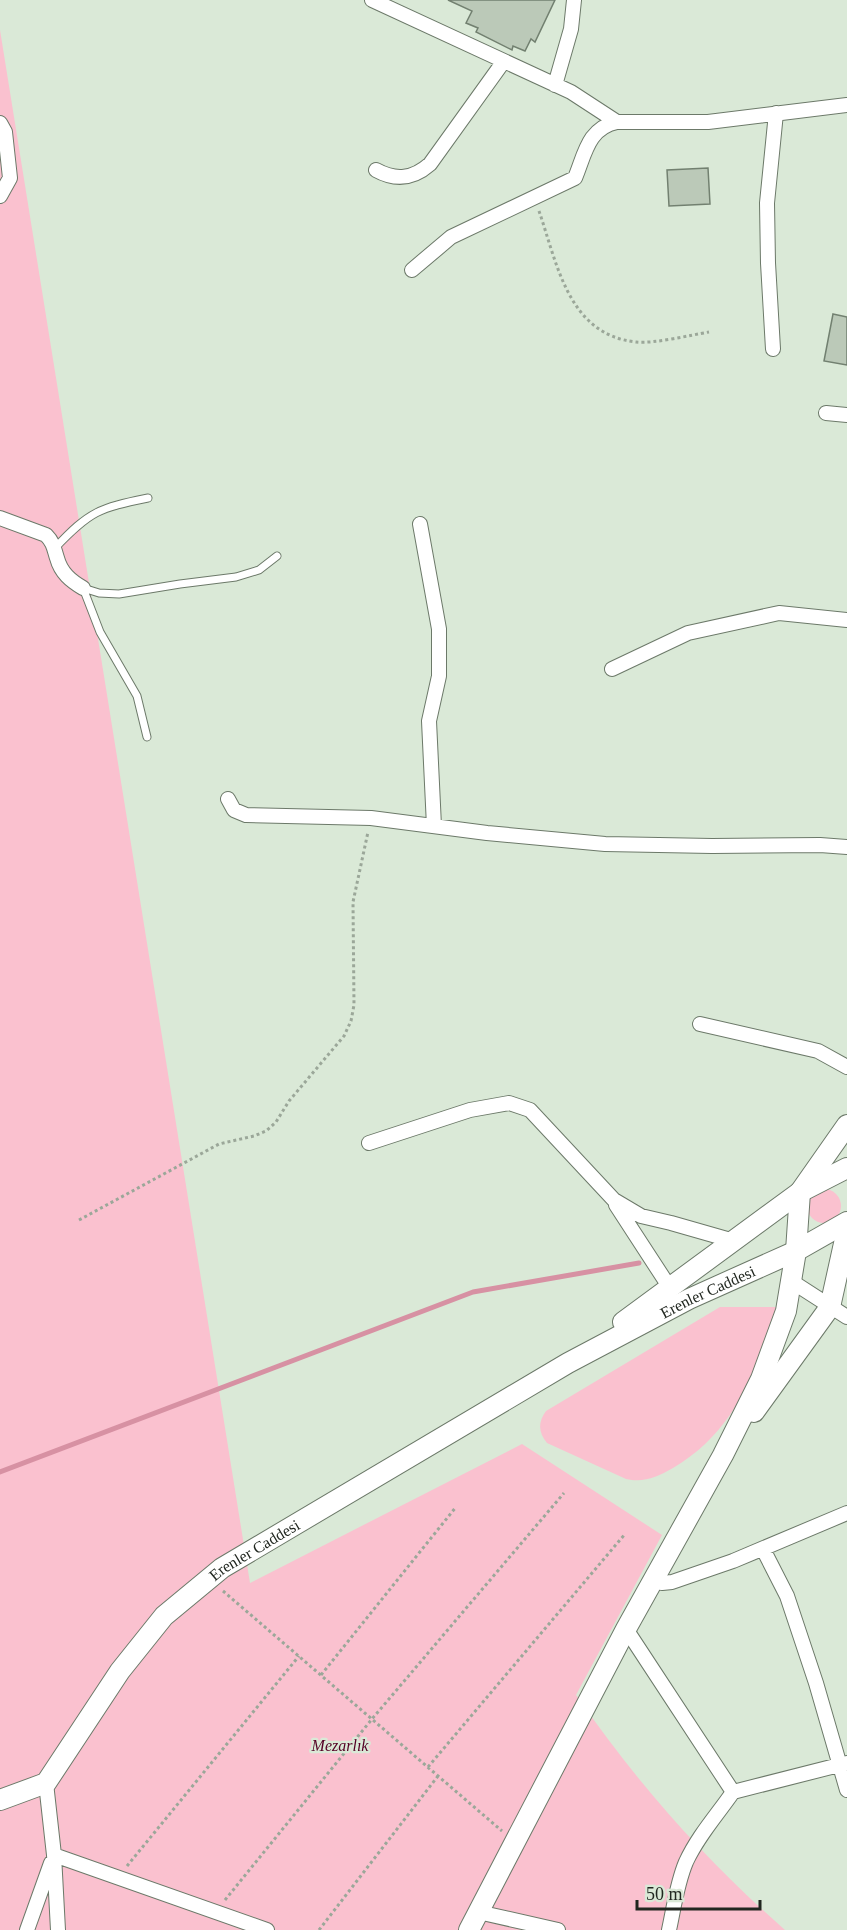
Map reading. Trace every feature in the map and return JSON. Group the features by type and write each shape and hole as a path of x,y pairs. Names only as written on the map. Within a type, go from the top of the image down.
{"main road":[{"path":"474,1921 626,1629 723,1455 760,1378 786,1311 796,1251 800,1192 847,1125"},
{"path":"800,1192 847,1168"},
{"name":"Erenler Caddesi","path":"568,1363 800,1192"},
{"name":"Erenler Caddesi","path":"46,1783 120,1671 164,1616 222,1568 568,1363 689,1299 796,1251 847,1222"},
{"path":"723,1455 838,1312 847,1230"},
{"path":"751,1271 791,1281"},
{"path":"0,1800 46,1783"}],"street":[{"path":"372,0 571,92 617,122"},
{"path":"555,85 571,29 574,0"},
{"path":"376,170 386,176 408,177 420,172 430,164 504,61"},
{"path":"412,270 451,237 575,178 592,137 598,129 607,124 617,122 708,122 847,105"},
{"path":"773,350 767,203 776,113"},
{"path":"0,123 5,132 10,178 0,196"},
{"path":"826,413 847,415"},
{"path":"0,518 46,535 55,548 62,571 71,581 83,588"},
{"path":"420,524 440,629 439,676 429,721 434,826"},
{"path":"612,669 688,633 779,613 847,620"},
{"path":"228,799 234,810 246,815 371,818 487,833 605,844 712,846 819,844 847,847"},
{"path":"700,1024 818,1051 847,1067"},
{"path":"369,1143 470,1110 509,1103 530,1110 614,1200 670,1288"},
{"path":"614,1200 641,1216 734,1241"},
{"path":"791,1281 838,1312"},
{"path":"653,1580 662,1583 672,1582 763,1549 847,1513"},
{"path":"763,1549 787,1596 844,1764 847,1790"},
{"path":"626,1629 733,1792"},
{"path":"669,1930 685,1864 702,1834 733,1792 844,1764"},
{"path":"46,1783 54,1855 58,1930"},
{"path":"54,1855 267,1930"},
{"path":"27,1930 54,1855"},
{"path":"474,1921 558,1930"}],"lane":[{"path":"55,548 94,512 148,498"},
{"path":"83,588 99,593 118,594 236,577 259,570 277,556"},
{"path":"83,588 100,632 137,696 147,737"}],"path":[{"path":"535,198 567,294 579,312 595,327 613,336 637,343 709,332"},
{"path":"80,1220 219,1144 266,1131 276,1122 289,1101 344,1036 351,1021 354,1005 353,902 371,818"},
{"path":"215,1912 372,1719 564,1493"},
{"path":"321,1675 456,1507"},
{"path":"428,1767 625,1534"},
{"path":"209,1578 515,1842"},
{"path":"118,1877 298,1656"},
{"path":"319,1930 438,1776"}],"green space":[{"name":"Mezarlık","path":"0,30 250,1583 522,1444 662,1535 576,1695 623,1759 673,1819 726,1875 785,1930 0,1930"},
{"path":"824,1189 836,1194 841,1206 836,1218 824,1223 812,1218 807,1206 812,1194"},
{"path":"720,1307 778,1307 761,1354 741,1398 713,1437 694,1453 661,1474 645,1480 633,1480 626,1479 547,1443 540,1427 546,1411"}],"building":[{"path":"448,0 555,0 535,42 531,39 525,51 513,46 512,50 476,32 478,28 466,23 472,11"},
{"path":"708,168 710,204 669,206 667,170"},
{"path":"833,314 847,317 847,365 824,361"}],"waterway":[{"path":"0,1472 473,1292 639,1263"}]}
